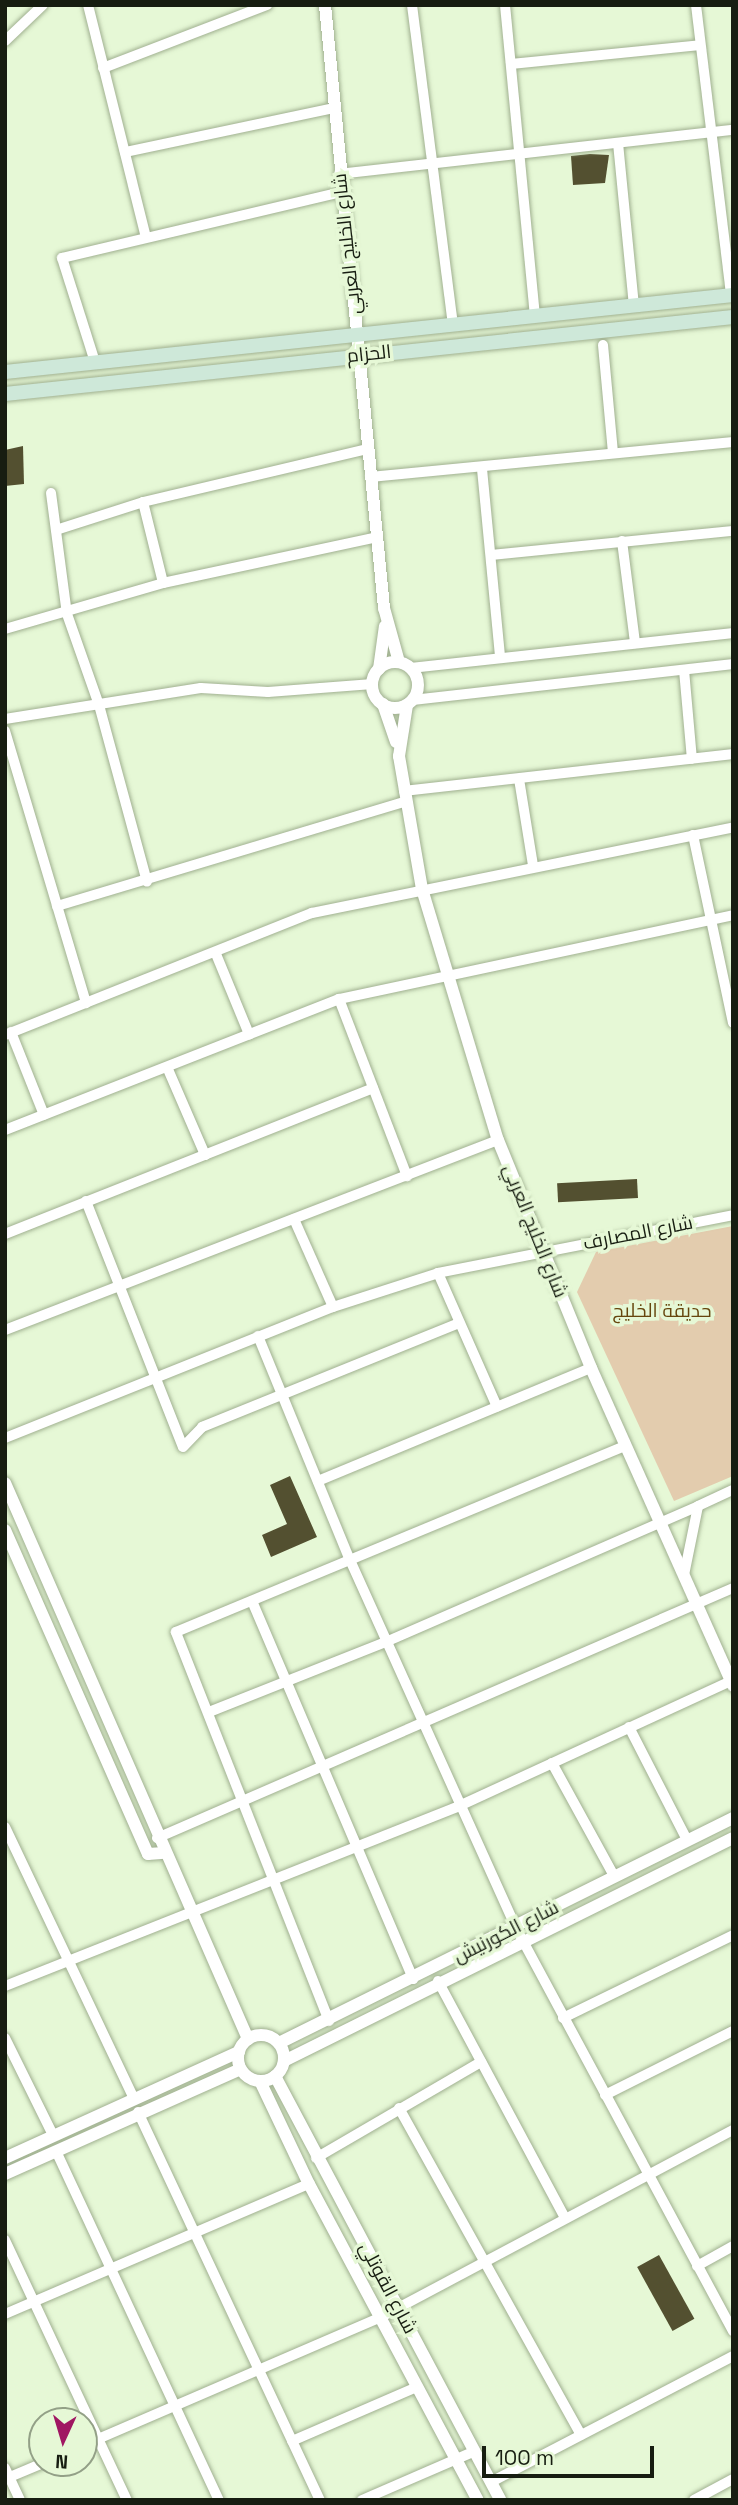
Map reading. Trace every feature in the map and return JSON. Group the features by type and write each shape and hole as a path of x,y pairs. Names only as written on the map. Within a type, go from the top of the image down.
{"main road":[{"path":"5,372 732,295"},
{"name":"الحزام","path":"5,394 733,317"}],"street":[{"path":"5,41 43,5"},
{"path":"88,5 146,237"},
{"path":"103,68 267,5"},
{"name":"شارع الخليج العربي","path":"325,5 339,174 384,608 379,669 373,684 383,704 400,756 422,889 445,979 498,1140 591,1368 732,1682"},
{"path":"412,5 429,164 453,323"},
{"path":"505,5 535,315"},
{"path":"696,5 732,295"},
{"path":"512,64 700,46"},
{"path":"125,152 334,108"},
{"path":"339,174 733,130"},
{"path":"618,143 634,306"},
{"path":"95,362 62,258 341,192"},
{"path":"603,345 612,453"},
{"path":"370,477 482,469 733,442"},
{"path":"56,530 143,502 368,449"},
{"path":"482,469 500,657"},
{"path":"51,493 67,614 99,705 147,882"},
{"path":"143,502 163,583"},
{"path":"491,555 733,531"},
{"path":"5,629 67,614 163,583 377,537"},
{"path":"622,541 635,643"},
{"name":"شارع الخليج العربي","path":"384,608 405,665 418,684 410,702 400,756"},
{"path":"379,669 733,633"},
{"path":"383,704 733,664"},
{"path":"684,670 692,759"},
{"path":"5,719 201,688 268,692 373,684"},
{"path":"5,731 86,1003"},
{"path":"57,906 147,882 405,796 519,779 733,754"},
{"path":"519,779 533,865"},
{"path":"44,1115 8,1033 216,954 312,913 533,865 733,827"},
{"path":"693,835 733,1022"},
{"path":"5,1130 339,999 445,979 733,915"},
{"path":"216,954 249,1034"},
{"path":"339,999 407,1176"},
{"path":"167,1067 205,1155"},
{"path":"5,1234 373,1088"},
{"path":"5,1330 498,1140"},
{"path":"86,1201 183,1447 202,1427 457,1324"},
{"name":"شارع المصارف","path":"5,1438 155,1375 333,1307 438,1273 733,1215"},
{"path":"294,1219 333,1307"},
{"path":"438,1273 457,1324 497,1408"},
{"path":"258,1336 350,1560 516,1928 647,2176 733,2331"},
{"path":"318,1482 591,1368"},
{"path":"329,2021 245,1800 176,1632 626,1446"},
{"path":"5,1483 188,1912 248,2039"},
{"path":"209,1712 388,1641 733,1490"},
{"path":"684,1575 698,1506"},
{"path":"5,1530 148,1854 164,1853"},
{"path":"157,1838 733,1588"},
{"path":"252,1601 412,1979"},
{"path":"5,1986 459,1806 732,1682"},
{"path":"629,1727 687,1840"},
{"path":"552,1763 614,1877"},
{"name":"شارع الكورنيش","path":"279,2043 329,2021 733,1818"},
{"path":"7,1834 133,2097"},
{"name":"شارع الكورنيش","path":"284,2061 438,1981 733,1838"},
{"path":"564,2018 733,1935"},
{"path":"438,1981 565,2218"},
{"path":"605,2095 733,2031"},
{"path":"5,2158 133,2097 239,2052 248,2039 261,2035 279,2043 284,2061 275,2076 260,2081 241,2069"},
{"path":"5,2038 53,2135"},
{"path":"239,2052 241,2069"},
{"path":"316,2158 481,2062"},
{"path":"5,2174 138,2112 241,2069"},
{"name":"شارع القوتلي","path":"275,2076 316,2158 500,2500"},
{"name":"شارع القوتلي","path":"260,2081 309,2184 478,2500"},
{"path":"399,2108 581,2435"},
{"path":"138,2112 191,2235 320,2500"},
{"path":"127,2500 98,2439 381,2317 733,2130"},
{"path":"56,2151 219,2500"},
{"path":"5,2314 309,2184"},
{"path":"5,2241 83,2407"},
{"path":"697,2266 733,2246"},
{"path":"491,2482 733,2356"},
{"path":"292,2441 417,2387"},
{"path":"362,2500 475,2451"},
{"path":"20,2500 7,2475 28,2468"},
{"path":"694,2500 733,2479"}],"green space":[{"name":"حديقة الخليج","path":"733,1226 733,1476 674,1501 577,1292 596,1252"}],"building":[{"path":"609,155 605,183 573,185 571,156"},
{"path":"23,446 24,484 5,486 5,450"},
{"path":"637,1179 638,1198 558,1202 557,1183"},
{"path":"290,1476 317,1537 271,1557 262,1535 287,1524 270,1485"},
{"path":"659,2255 694,2319 673,2331 637,2267"}]}
